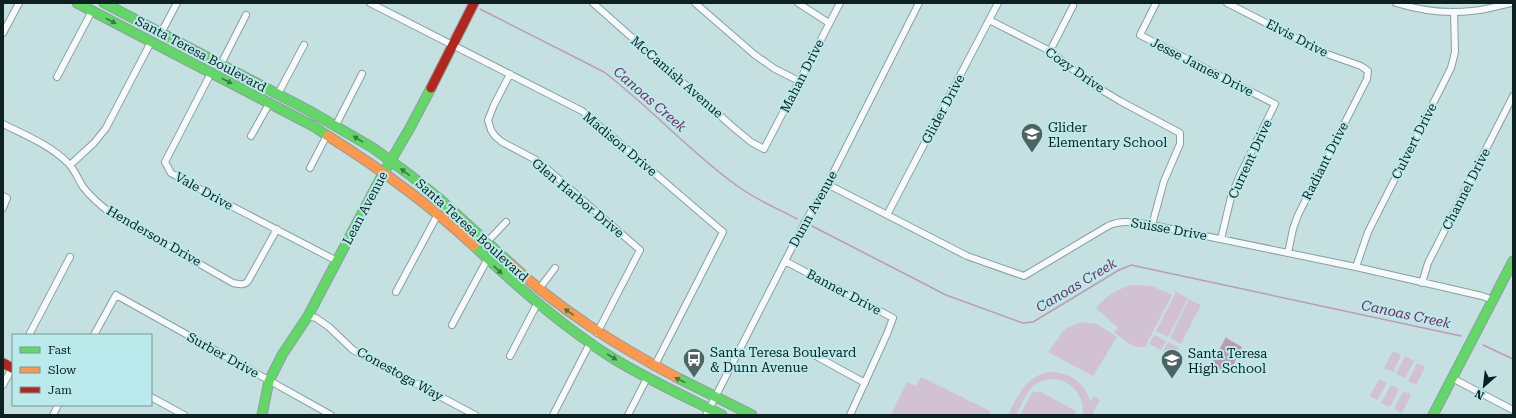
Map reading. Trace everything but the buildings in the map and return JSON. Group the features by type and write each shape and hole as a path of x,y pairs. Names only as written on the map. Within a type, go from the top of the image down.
{"main road":[{"name":"Santa Teresa Boulevard","path":"77,3 327,135 384,172 438,214 537,304 590,344 708,412 722,415"},
{"name":"Santa Teresa Boulevard","path":"104,3 336,125 391,160 442,200 539,289 597,332 654,367 752,415"},
{"name":"Lean Avenue","path":"262,415 269,381 282,354 308,316 384,172 411,126 474,3"},
{"path":"1433,415 1513,261"},
{"path":"3,363 12,367"}],"street":[{"path":"3,33 19,3"},
{"path":"161,33 177,3"},
{"name":"Madison Drive","path":"370,3 582,111 723,232 654,367"},
{"name":"McCamish Avenue","path":"593,3 734,128 751,142 764,149"},
{"path":"695,3 755,55 775,69 799,81"},
{"path":"798,3 829,23"},
{"name":"Mahan Drive","path":"764,149 840,3"},
{"name":"Dunn Avenue","path":"708,412 805,222 827,184 918,3"},
{"name":"Glider Drive","path":"887,215 998,3"},
{"name":"Jesse James Drive","path":"1156,3 1140,35 1275,104"},
{"name":"Elvis Drive","path":"1227,3 1241,6 1327,54 1361,66 1368,72"},
{"path":"1396,3 1413,8 1454,12 1472,11 1511,3"},
{"path":"1050,50 1073,6"},
{"path":"57,77 92,11"},
{"name":"Culvert Drive","path":"1356,267 1368,232 1451,68 1455,52 1454,12"},
{"path":"221,64 246,15"},
{"name":"Cozy Drive","path":"989,20 1050,50 1087,81 1180,133 1180,144 1164,181 1152,225"},
{"path":"70,165 94,143 106,128 151,42"},
{"path":"278,94 304,45"},
{"name":"Radiant Drive","path":"1288,253 1293,229 1298,215 1367,79 1368,72"},
{"name":"Vale Drive","path":"211,73 165,162 171,173 337,261"},
{"path":"336,125 362,74"},
{"name":"Glen Harbor Drive","path":"510,74 488,120 491,130 495,136 502,142 538,161 640,250 597,332"},
{"name":"Channel Drive","path":"1422,283 1428,263 1513,96"},
{"path":"251,136 269,104"},
{"name":"Current Drive","path":"1221,239 1231,197 1240,174 1275,104"},
{"name":"Henderson Drive","path":"3,124 47,147 60,156 70,165 83,186 98,204 112,214 233,283 242,285 246,284 277,229"},
{"path":"310,168 327,135"},
{"name":"Suisse Drive","path":"827,184 967,256 1024,276 1108,226 1117,222 1125,221 1152,225 1356,267 1482,296 1493,300"},
{"path":"3,208 5,197"},
{"path":"396,292 438,214"},
{"path":"487,242 506,222"},
{"path":"30,334 70,257"},
{"path":"452,325 487,260"},
{"name":"Banner Drive","path":"785,261 893,318 850,415"},
{"path":"539,289 555,268"},
{"name":"Surber Drive","path":"95,334 116,295 331,415"},
{"path":"510,356 537,304"},
{"name":"Conestoga Way","path":"308,316 316,318 329,327 353,350 475,415"},
{"path":"553,415 590,344"},
{"path":"816,356 865,384"},
{"path":"3,385 12,367"},
{"path":"628,415 648,378"},
{"path":"1452,378 1513,410"},
{"path":"152,398 184,415"},
{"path":"53,415 58,406"}],"shaded area":[{"path":"1131,285 1152,286 1172,295 1145,347 1136,347 1121,338 1114,332 1118,328 1096,308 1112,294"},
{"path":"1176,292 1188,298 1168,337 1156,331"},
{"path":"1189,299 1201,305 1181,344 1170,338"},
{"path":"1080,322 1097,324 1117,337 1093,376 1048,352 1065,329"},
{"path":"1154,335 1166,341 1161,350 1149,344"},
{"path":"1226,337 1242,347 1229,374 1211,365"},
{"path":"1168,342 1179,348 1174,357 1163,351"},
{"path":"1393,351 1401,355 1393,372 1384,368"},
{"path":"1405,356 1414,361 1405,378 1396,374"},
{"path":"1417,363 1425,367 1416,385 1408,381"},
{"path":"1048,372 1062,373 1075,379 1080,383 1088,395 1090,402 1094,396 1100,400 1092,415 1083,415 1083,406 1076,390 1069,384 1053,379 1045,380 1036,384 1027,394 1016,415 1008,415 1023,388 1033,378"},
{"path":"921,377 990,411 991,415 891,415 907,382 916,386"},
{"path":"1379,379 1387,383 1377,400 1370,396"},
{"path":"1391,385 1399,389 1390,407 1381,403"},
{"path":"1033,391 1038,393 1039,391 1076,411 1075,413 1079,415 1020,415"},
{"path":"1403,391 1411,395 1402,413 1394,409"}],"waterway":[{"name":"Canoas Creek","path":"480,9 604,72 702,158 736,185 758,199 797,219"},
{"name":"Canoas Creek","path":"812,226 946,295 1023,323 1033,322 1119,270 1131,265 1461,336"},
{"name":"Canoas Creek","path":"1483,345 1513,359"}],"traffic: fast":[{"path":"77,3 313,126 328,136"},
{"path":"104,3 308,110 373,148 441,200 511,264"},
{"path":"262,415 269,381 282,355 308,316 379,181 431,88"},
{"path":"474,246 541,306 595,347 641,374 722,415"},
{"path":"1433,415 1513,261"},
{"path":"676,377 752,415"}],"traffic: slow":[{"path":"328,136 403,187 474,246"},
{"path":"511,264 549,297 589,326 676,377"}],"traffic: jam":[{"path":"431,88 474,3"},
{"path":"3,363 12,368"}],"place":[{"name":"Glider Elementary School","path":"1032,154"},
{"name":"Santa Teresa Boulevard & Dunn Avenue","path":"694,378"},
{"name":"Santa Teresa High School","path":"1172,380"}]}
